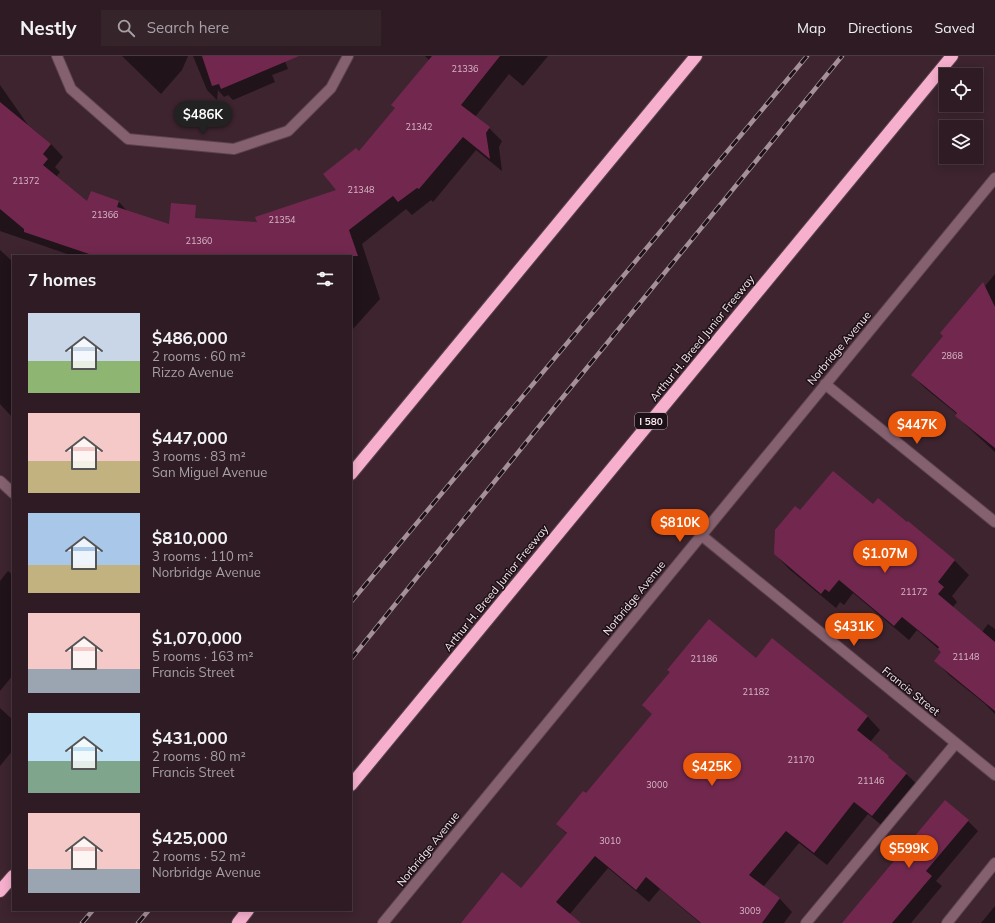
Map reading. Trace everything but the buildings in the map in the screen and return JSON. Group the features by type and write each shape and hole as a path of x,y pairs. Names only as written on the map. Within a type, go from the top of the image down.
{"highway":[{"path":"352,473 696,56"},
{"name":"Arthur H. Breed Junior Freeway","path":"352,784 952,56"},
{"path":"0,891 12,877"},
{"path":"238,923 247,911"}],"street":[{"path":"57,56 71,89 128,139 234,149 288,131 331,88 348,56"},
{"name":"Norbridge Avenue","path":"383,923 995,178"},
{"path":"825,384 995,522"},
{"name":"Francis Street","path":"701,535 995,775"},
{"path":"806,923 956,743"},
{"path":"947,923 995,863"}],"railway":[{"path":"352,601 807,56"},
{"path":"352,658 842,56"},
{"path":"82,923 92,911"},
{"path":"138,923 148,911"}]}
